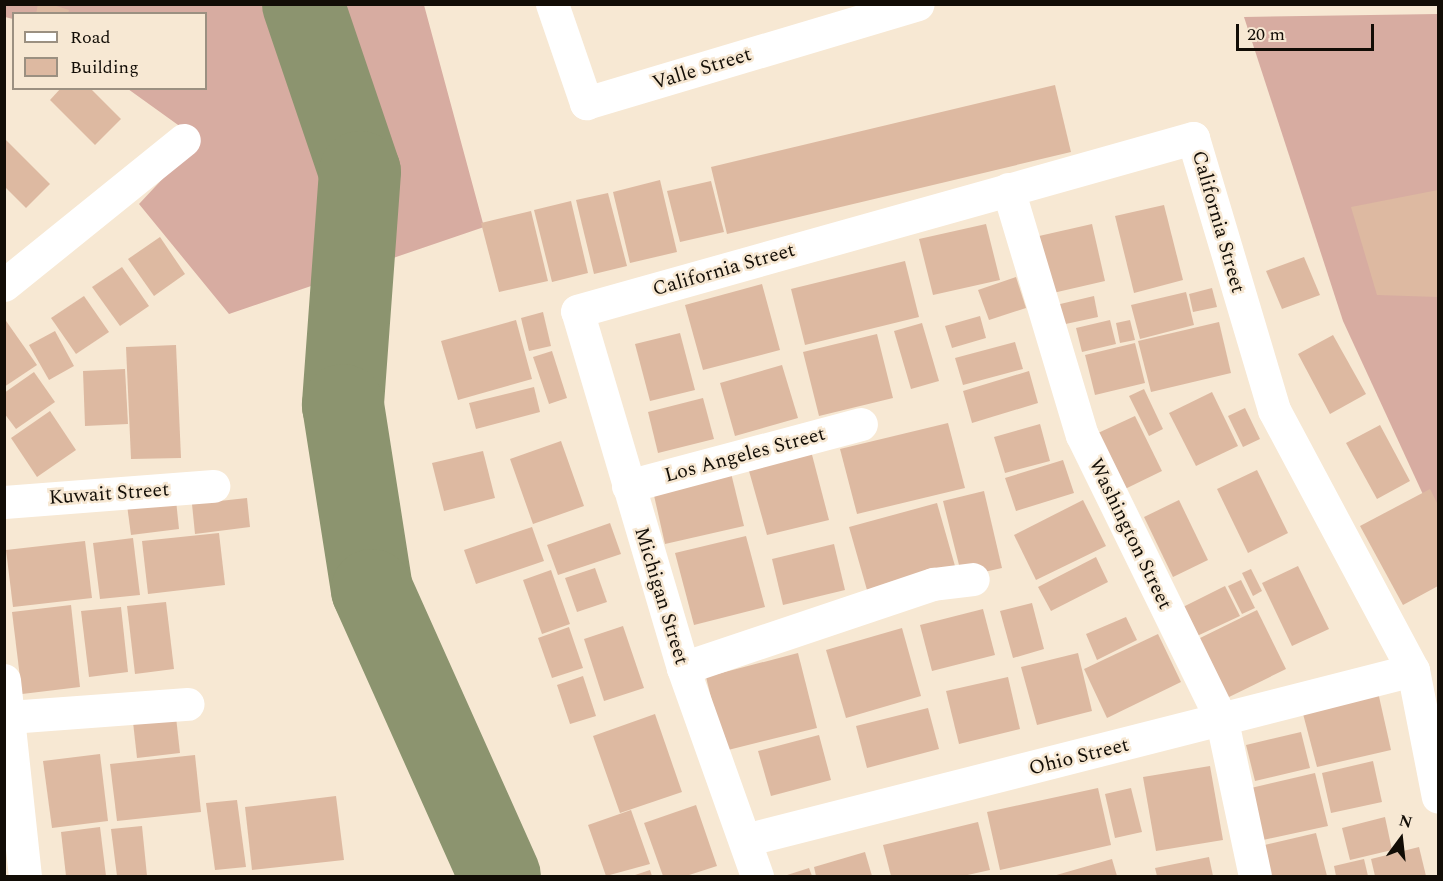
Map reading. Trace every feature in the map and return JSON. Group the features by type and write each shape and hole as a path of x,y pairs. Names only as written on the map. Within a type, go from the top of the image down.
{"street":[{"name":"Valle Street","path":"552,4 586,103 918,4"},
{"name":"California Street","path":"577,311 1193,138 1274,410 1413,670 1438,797"},
{"path":"4,285 184,140"},
{"name":"Washington Street","path":"1008,189 1082,435 1222,721 1255,876"},
{"name":"Michigan Street","path":"577,311 683,668 757,876"},
{"name":"Los Angeles Street","path":"628,486 861,424"},
{"name":"Kuwait Street","path":"4,502 213,486"},
{"path":"683,668 924,587 973,579"},
{"name":"Ohio Street","path":"745,840 1222,721 1413,670"},
{"path":"4,680 25,876"},
{"path":"9,717 188,704"}],"shaded area":[{"path":"5,4 424,5 484,227 229,314 139,204 199,140 129,90 207,90 207,12 12,12 12,19 5,17"},
{"path":"1438,14 1438,527 1343,321 1244,17"}],"building":[{"path":"38,4 50,4 69,10 68,12 36,12"},
{"path":"1055,85 1071,152 727,234 711,167"},
{"path":"59,90 92,90 121,119 95,145 50,100"},
{"path":"4,138 50,184 26,208 4,186"},
{"path":"660,180 677,252 630,263 613,192"},
{"path":"711,181 724,232 680,242 667,191"},
{"path":"1438,190 1438,297 1377,295 1351,207"},
{"path":"608,193 627,266 594,274 576,200"},
{"path":"571,201 588,273 552,282 534,210"},
{"path":"1164,205 1183,280 1134,293 1115,216"},
{"path":"531,211 548,281 499,292 481,223"},
{"path":"986,224 1000,280 933,295 919,239"},
{"path":"1092,224 1105,281 1053,293 1039,236"},
{"path":"160,237 185,274 154,296 128,259"},
{"path":"1304,257 1320,295 1282,309 1266,271"},
{"path":"905,261 919,317 805,345 791,289"},
{"path":"122,267 149,306 120,326 92,287"},
{"path":"1016,277 1026,308 989,320 978,290"},
{"path":"762,284 780,350 703,370 685,305"},
{"path":"1212,288 1217,307 1193,312 1189,294"},
{"path":"1186,292 1194,325 1140,339 1131,305"},
{"path":"84,296 109,332 76,354 51,318"},
{"path":"1094,296 1098,317 1061,325 1056,305"},
{"path":"543,312 551,346 529,351 521,318"},
{"path":"980,316 986,338 952,348 945,326"},
{"path":"4,318 37,365 4,387"},
{"path":"516,320 532,379 458,400 441,341"},
{"path":"1110,320 1116,344 1082,352 1076,328"},
{"path":"1130,320 1135,340 1120,343 1116,323"},
{"path":"1219,322 1231,373 1151,392 1138,341"},
{"path":"922,323 939,381 911,389 894,331"},
{"path":"55,331 74,366 49,380 29,345"},
{"path":"680,333 695,390 650,401 635,344"},
{"path":"877,334 893,398 819,416 803,352"},
{"path":"1333,335 1366,394 1330,414 1298,354"},
{"path":"1015,342 1023,369 963,385 955,358"},
{"path":"1135,343 1145,383 1095,395 1085,355"},
{"path":"176,345 181,458 131,459 126,347"},
{"path":"552,351 567,398 549,404 533,357"},
{"path":"782,365 798,418 735,436 720,383"},
{"path":"125,369 128,424 85,426 83,371"},
{"path":"1029,371 1038,403 972,423 963,391"},
{"path":"34,372 55,402 16,429 4,413 4,393"},
{"path":"534,387 540,412 476,429 469,403"},
{"path":"1144,389 1163,429 1149,436 1129,396"},
{"path":"1212,392 1238,446 1196,466 1169,413"},
{"path":"703,398 714,439 658,453 648,412"},
{"path":"1245,408 1260,439 1243,447 1228,416"},
{"path":"50,411 76,450 37,477 11,438"},
{"path":"1135,416 1162,471 1125,489 1098,433"},
{"path":"948,423 965,488 857,514 840,449"},
{"path":"1040,424 1050,461 1005,473 994,437"},
{"path":"1380,425 1410,481 1377,499 1346,443"},
{"path":"561,441 584,506 533,524 510,459"},
{"path":"810,447 829,520 767,535 747,464"},
{"path":"483,451 495,498 444,511 432,463"},
{"path":"1063,460 1074,493 1016,511 1005,478"},
{"path":"1257,470 1288,533 1248,553 1217,489"},
{"path":"731,473 744,526 665,544 653,491"},
{"path":"1430,489 1438,505 1438,586 1403,605 1360,526"},
{"path":"984,491 1002,568 962,577 943,501"},
{"path":"247,498 250,527 195,534 192,504"},
{"path":"176,500 179,529 131,535 127,505"},
{"path":"1083,500 1106,546 1036,580 1014,535"},
{"path":"1179,500 1208,560 1173,577 1144,517"},
{"path":"937,503 955,566 867,590 849,527"},
{"path":"610,523 621,554 558,575 547,545"},
{"path":"532,527 544,561 476,584 464,550"},
{"path":"219,533 225,585 148,594 142,541"},
{"path":"746,536 765,607 694,625 675,553"},
{"path":"133,538 140,595 100,599 93,543"},
{"path":"85,541 92,598 13,607 6,550"},
{"path":"834,544 845,590 783,605 772,559"},
{"path":"1096,557 1108,582 1051,611 1038,587"},
{"path":"1298,566 1329,629 1292,646 1262,583"},
{"path":"595,568 607,602 577,612 565,578"},
{"path":"1251,569 1262,591 1253,596 1242,573"},
{"path":"551,570 570,624 542,634 523,580"},
{"path":"1241,580 1255,608 1242,614 1228,586"},
{"path":"1225,586 1240,616 1197,636 1183,607"},
{"path":"166,602 174,669 135,674 127,606"},
{"path":"1032,603 1044,649 1013,658 1000,611"},
{"path":"71,605 80,687 22,694 12,612"},
{"path":"121,607 128,672 89,677 81,611"},
{"path":"983,609 995,655 932,671 920,625"},
{"path":"1257,610 1286,669 1225,699 1196,640"},
{"path":"1126,617 1137,640 1097,660 1086,634"},
{"path":"623,626 644,688 604,701 584,639"},
{"path":"569,627 583,668 552,678 538,638"},
{"path":"902,628 921,696 846,718 826,650"},
{"path":"1158,634 1181,682 1107,718 1084,669"},
{"path":"798,653 817,728 724,751 706,677"},
{"path":"1078,653 1092,711 1037,725 1021,667"},
{"path":"583,676 596,716 570,724 557,685"},
{"path":"1008,677 1020,729 959,744 946,691"},
{"path":"1378,692 1391,750 1317,767 1302,710"},
{"path":"928,708 939,749 867,768 856,726"},
{"path":"655,714 682,792 620,813 593,736"},
{"path":"176,717 180,753 137,758 133,722"},
{"path":"1301,732 1310,768 1255,781 1246,745"},
{"path":"819,735 831,780 771,796 758,751"},
{"path":"100,754 108,821 52,828 43,761"},
{"path":"195,755 201,812 117,821 110,764"},
{"path":"1373,761 1382,802 1331,813 1322,773"},
{"path":"1210,766 1223,840 1156,851 1143,777"},
{"path":"1315,773 1328,826 1263,840 1251,788"},
{"path":"1098,788 1111,845 1000,870 987,812"},
{"path":"1131,788 1142,832 1115,838 1105,794"},
{"path":"336,796 344,860 252,870 245,807"},
{"path":"237,800 246,867 215,870 206,803"},
{"path":"696,805 717,866 686,876 663,876 644,823"},
{"path":"631,810 650,864 606,876 588,825"},
{"path":"1385,817 1392,850 1350,860 1342,828"},
{"path":"978,822 990,870 963,876 891,876 883,845"},
{"path":"142,826 147,876 117,876 111,829"},
{"path":"100,827 106,876 66,876 61,832"},
{"path":"1316,833 1327,876 1262,876 1256,847"},
{"path":"1419,847 1426,876 1375,876 1371,859"},
{"path":"865,852 872,876 816,876 814,867"},
{"path":"1209,857 1213,876 1157,876 1155,868"},
{"path":"1112,859 1117,876 1053,876"},
{"path":"1364,859 1368,876 1336,876 1334,866"},
{"path":"809,868 812,876 784,876"},
{"path":"650,870 652,876 632,876"}],"waterway":[{"path":"303,4 360,172 343,405 372,590 500,876"}]}
